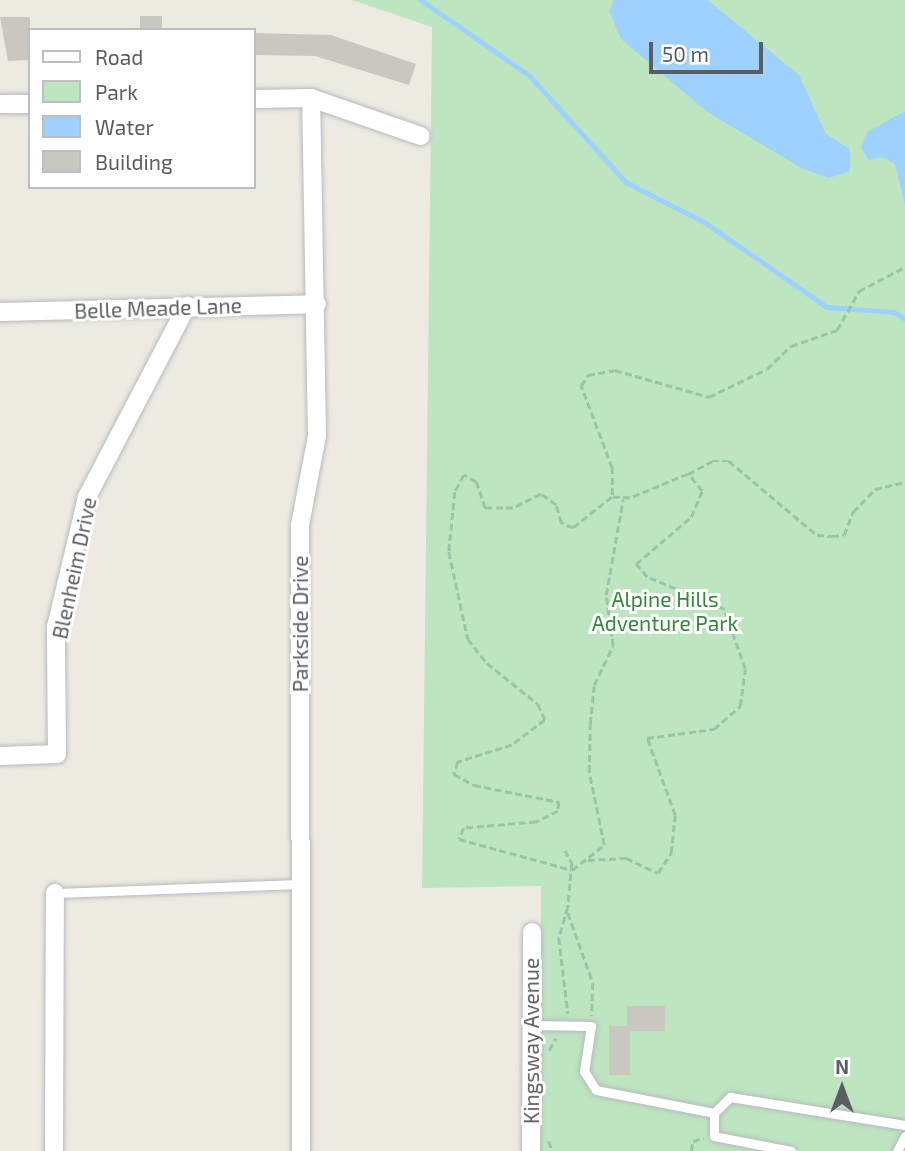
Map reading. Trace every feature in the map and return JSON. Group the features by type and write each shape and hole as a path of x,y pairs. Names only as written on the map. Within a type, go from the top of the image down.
{"street":[{"path":"256,99 311,98 421,136"},
{"name":"Parkside Drive","path":"301,1151 300,525 317,436 317,304 311,98"},
{"path":"0,104 28,104"},
{"name":"Belle Meade Lane","path":"0,312 317,304"},
{"name":"Blenheim Drive","path":"0,756 57,754 56,627 87,497 187,306"},
{"path":"54,1151 55,893"},
{"name":"Kingsway Avenue","path":"531,1151 532,932"}],"lane":[{"path":"55,893 301,884"},
{"path":"532,1026 591,1027 584,1071 596,1090 714,1112"},
{"path":"791,1151 714,1136 714,1112 730,1097 905,1125"},
{"path":"897,1151 905,1136"}],"path":[{"path":"612,497 612,468 581,386 588,375 615,370 709,397 842,321 850,302 905,267"},
{"path":"612,497 623,500 688,474 712,461 729,461 817,535 832,536 844,535 853,512 876,489 905,482"},
{"path":"588,860 626,858 658,873 665,866 675,815 647,738 714,729 733,717 744,692 743,660 724,609 647,577 636,564 700,503 702,491 688,474"},
{"path":"612,497 573,528 561,523 556,505 541,494 495,511 485,508 471,478 464,475 455,492 449,552 460,626 487,663 538,704 545,720 512,745 458,762 454,774 474,785 559,802 558,811 536,822 464,828 459,839 572,870 604,845 589,772 590,713 594,685 613,646 606,595 623,500"},
{"path":"565,849 572,870 568,926 593,984 591,1027"},
{"path":"691,1151 693,1141 714,1136"}],"green space":[{"name":"Alpine Hills Adventure Park","path":"352,0 905,0 905,1151 540,1151 541,886 422,888 432,27"}],"water":[{"path":"614,0 708,0 799,75 826,134 850,149 850,171 829,178 803,169 706,111 621,39 609,11"},
{"path":"905,111 905,205 895,164 882,157 868,160 861,147 867,132"}],"building":[{"path":"140,16 162,16 162,28 140,28"},
{"path":"0,17 30,17 28,60 8,61"},
{"path":"256,33 331,35 416,64 409,85 315,56 256,55"},
{"path":"627,1006 665,1006 665,1031 630,1031 630,1075 609,1075 609,1026 627,1026"}],"waterway":[{"path":"421,0 529,75 626,182 706,223 827,307 894,312 905,319"}]}
